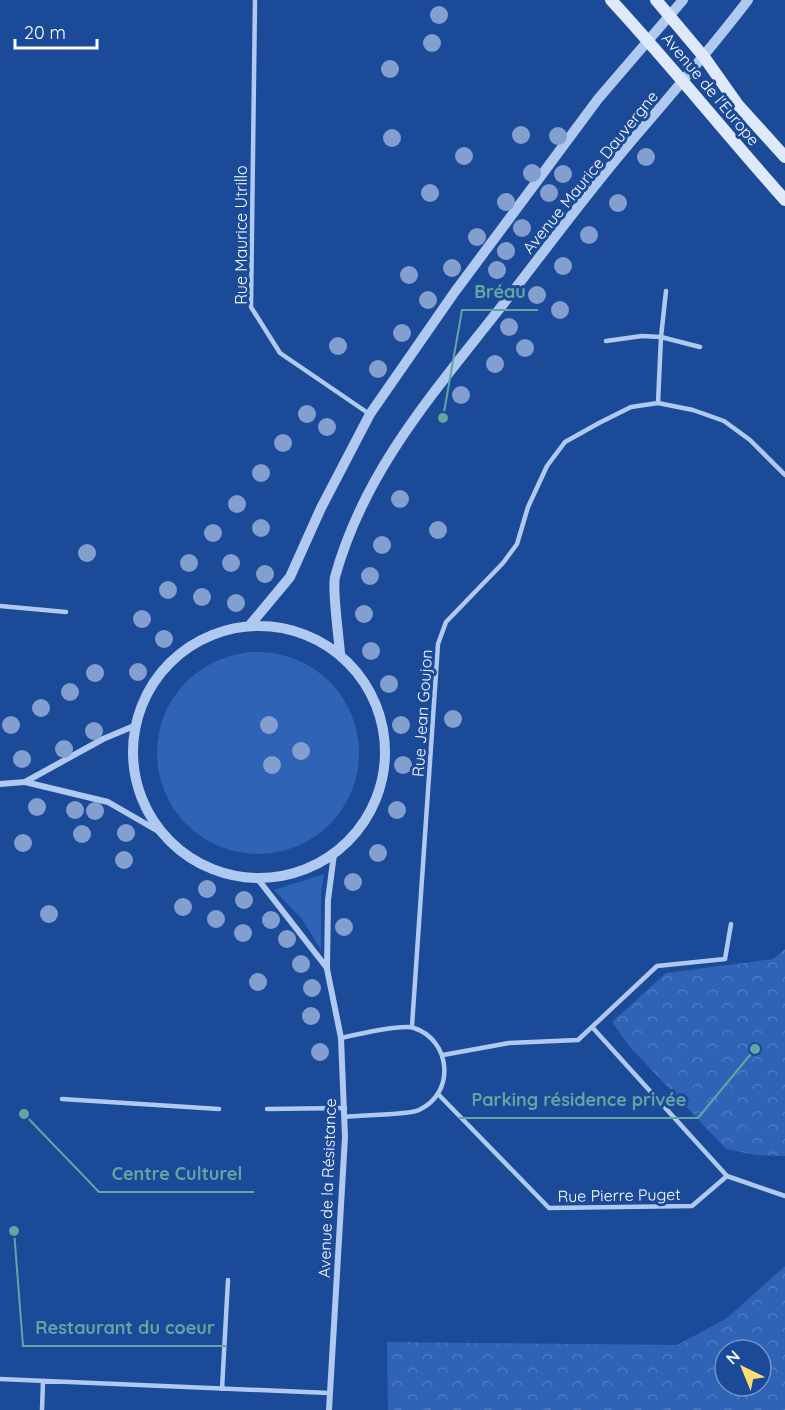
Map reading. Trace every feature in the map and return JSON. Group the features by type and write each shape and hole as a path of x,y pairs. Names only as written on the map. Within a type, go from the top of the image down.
{"main road":[{"name":"Avenue de l'Europe","path":"611,0 785,200"},
{"name":"Avenue de l'Europe","path":"656,0 704,57 738,105 785,157"}],"street":[{"name":"Avenue Maurice Dauvergne","path":"250,625 290,577 326,499 370,414 454,293 584,117 683,0"},
{"name":"Avenue Maurice Dauvergne","path":"340,654 334,580 357,514 381,468 416,415 629,145 683,83 748,0"},
{"path":"250,625 282,627 313,637 340,654 367,685 382,721 386,761 376,800 355,834 334,855 292,874 257,879 220,873 175,851 159,832 141,800 132,763 134,726 149,688 175,656 210,634 250,625"},
{"path":"25,782 103,739 134,726"},
{"path":"0,784 25,782 108,802 159,832"},
{"name":"Avenue de la Résistance","path":"329,1410 345,1117 341,1038 327,969 328,900 334,855"},
{"name":"Avenue de la Résistance","path":"257,879 327,969"}],"lane":[{"name":"Rue Maurice Utrillo","path":"255,0 251,307 280,353 370,414"},
{"path":"658,404 666,291"},
{"path":"606,341 642,336 700,347"},
{"name":"Rue Jean Goujon","path":"412,1026 438,645 446,622 503,563 517,544 528,507 547,466 565,442 631,407 658,404 693,410 724,422 750,440 785,476"},
{"path":"0,606 66,612"},
{"path":"443,1055 509,1042 578,1040 657,966 725,959 731,924"},
{"path":"341,1038 412,1026 432,1037 443,1055 445,1069 439,1095 419,1110 345,1117"},
{"path":"592,1027 727,1176 785,1196"},
{"name":"Rue Pierre Puget","path":"439,1095 549,1208 692,1206 727,1176"},
{"path":"62,1099 219,1109"},
{"path":"267,1109 345,1108"},
{"path":"222,1389 228,1280"},
{"path":"0,1379 329,1393"},
{"path":"42,1410 43,1380"}],"green space":[{"path":"258,652 278,654 306,664 336,689 351,714 357,733 359,753 357,773 347,801 322,831 297,846 278,852 258,854 238,852 210,842 180,817 165,792 159,773 157,753 159,733 169,705 194,675 219,660 238,654"},
{"path":"324,874 321,892 321,950 302,919 274,890"},
{"path":"785,949 785,1156 756,1155 726,1149 629,1046 612,1022 666,973 773,959"},
{"path":"785,1266 785,1410 388,1410 387,1342 677,1345 727,1318"}],"place":[{"name":"Bréau","path":"443,418"},
{"name":"Parking résidence privée","path":"755,1049"},
{"name":"Centre Culturel","path":"24,1114"},
{"name":"Restaurant du coeur","path":"14,1231"}]}
